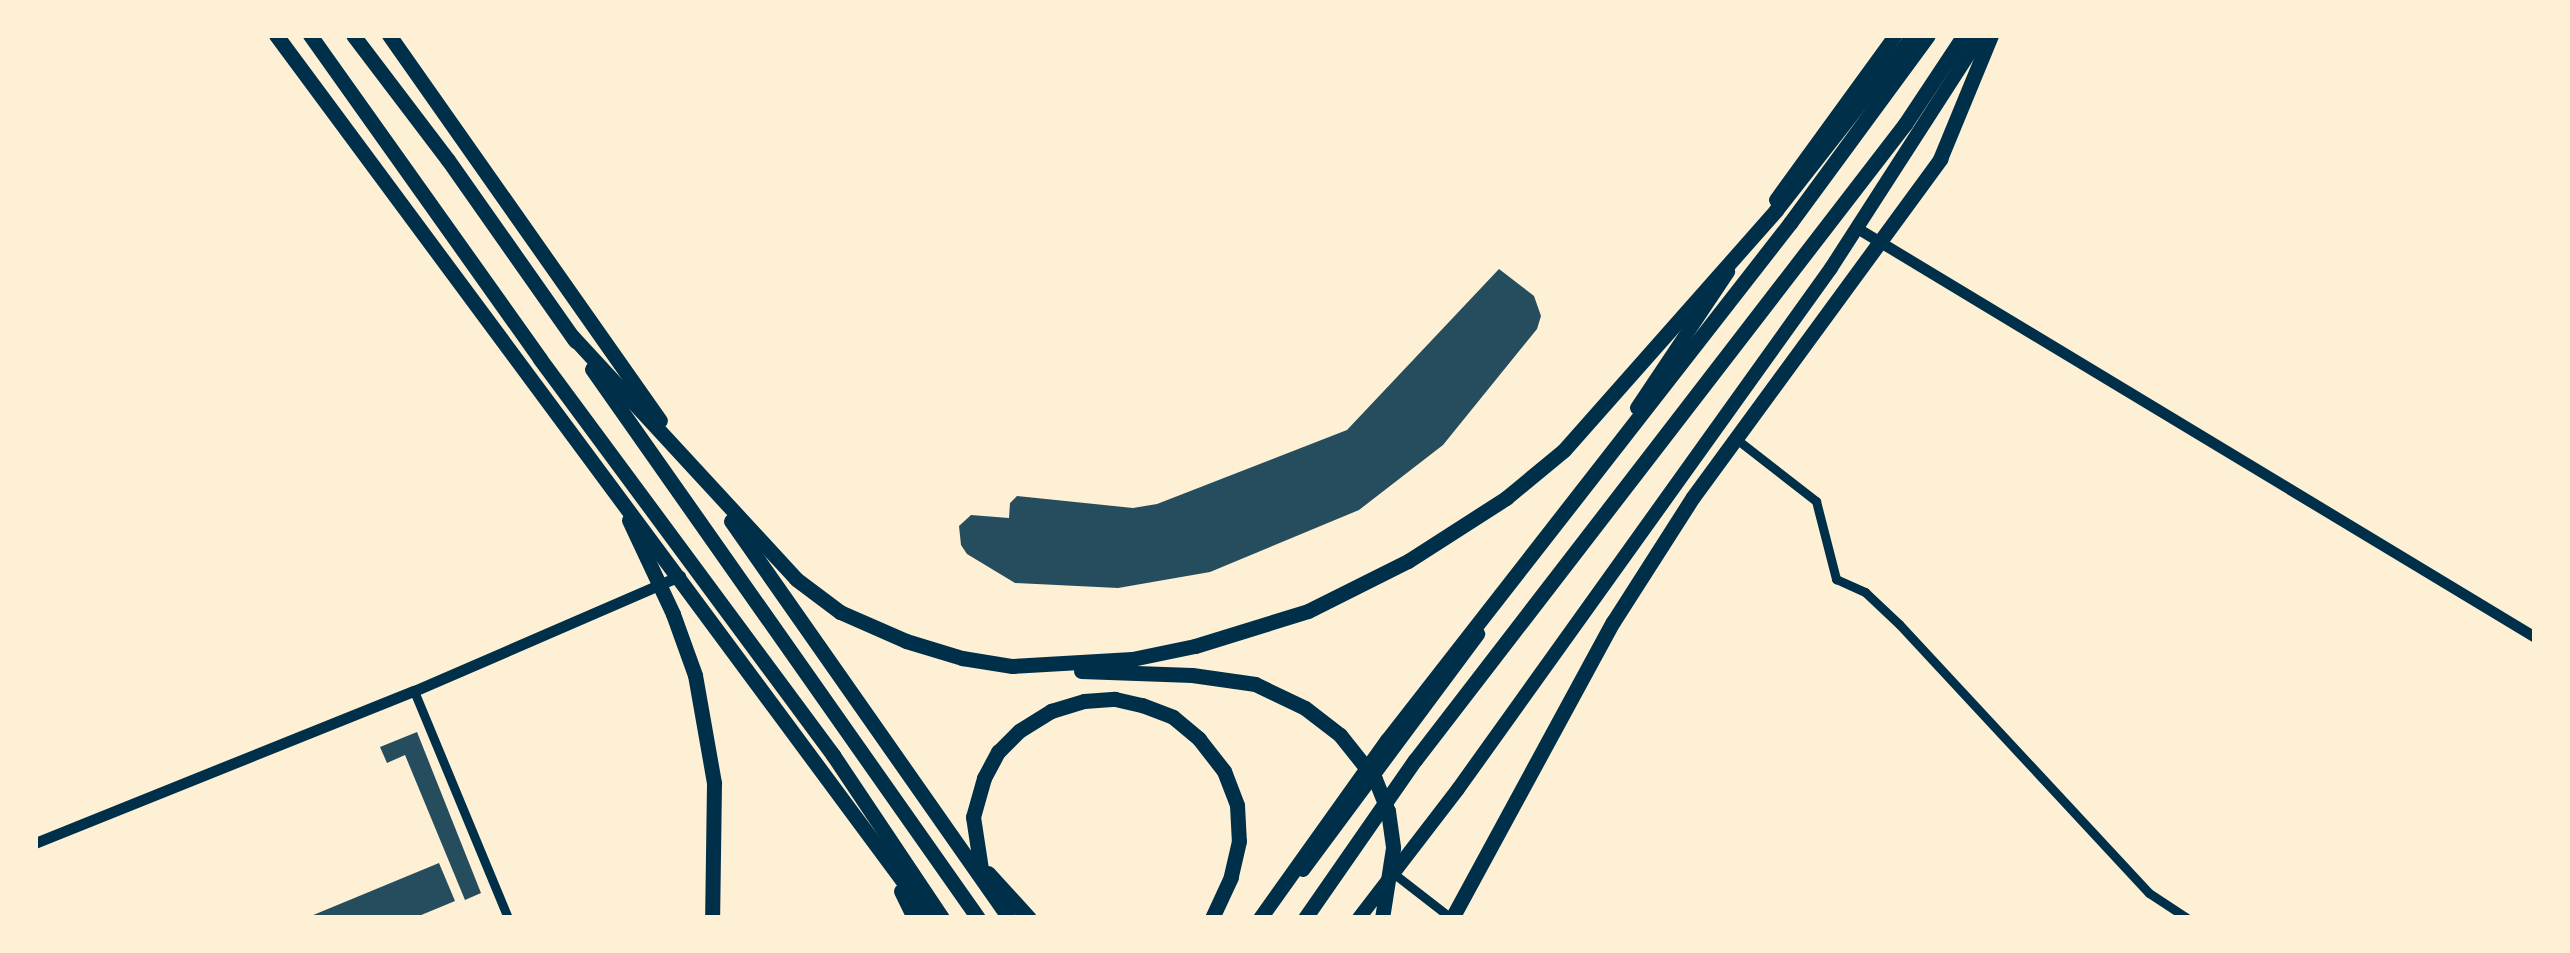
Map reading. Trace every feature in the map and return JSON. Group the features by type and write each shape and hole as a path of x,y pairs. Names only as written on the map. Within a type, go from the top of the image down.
{"highway":[{"path":"276,35 930,918"},
{"path":"310,35 540,359 832,754 942,918"},
{"path":"354,35 448,160 978,918"},
{"path":"389,35 1010,918"},
{"path":"1012,666 1132,660 1249,633 1354,589 1476,519 1564,450 1648,358 1776,210 1913,35"},
{"path":"1264,918 1387,740 1809,199 1928,35"},
{"path":"1306,918 1415,760 1881,156 1964,35"},
{"path":"1451,918 1613,622 1735,438 1940,159 1991,35"},
{"path":"572,336 750,531 811,590 840,612 906,642 962,658 1012,666 1192,675 1256,684 1306,708 1340,735 1375,778 1388,811 1394,848 1382,918"},
{"path":"540,359 635,531 695,675 714,783 712,918"},
{"path":"999,918 977,856 973,817 984,778 998,752 1018,731 1051,711 1084,701 1115,699 1173,717 1199,739 1224,772 1237,805 1239,841 1231,877 1212,918"},
{"path":"948,830 1029,918"},
{"path":"880,847 914,918"}],"main road":[{"path":"1264,918 1560,524 1791,177 1896,35"},
{"path":"1359,918 1857,228 1981,35"}],"street":[{"path":"1857,228 2535,637"},
{"path":"1735,438 1816,500 1836,579 1865,592 1899,624 2148,893 2187,918"},
{"path":"35,843 414,690 680,576"},
{"path":"414,690 508,918"},
{"path":"1393,873 1451,918"}],"building":[{"path":"1499,269 1534,296 1541,316 1537,329 1443,445 1359,510 1210,572 1118,588 1015,583 967,554 961,545 959,526 971,515 1009,518 1010,503 1017,496 1133,508 1157,504 1347,430"},
{"path":"417,732 481,893 465,900 405,755 387,763 380,747"},
{"path":"439,863 455,901 414,918 306,918"}]}
